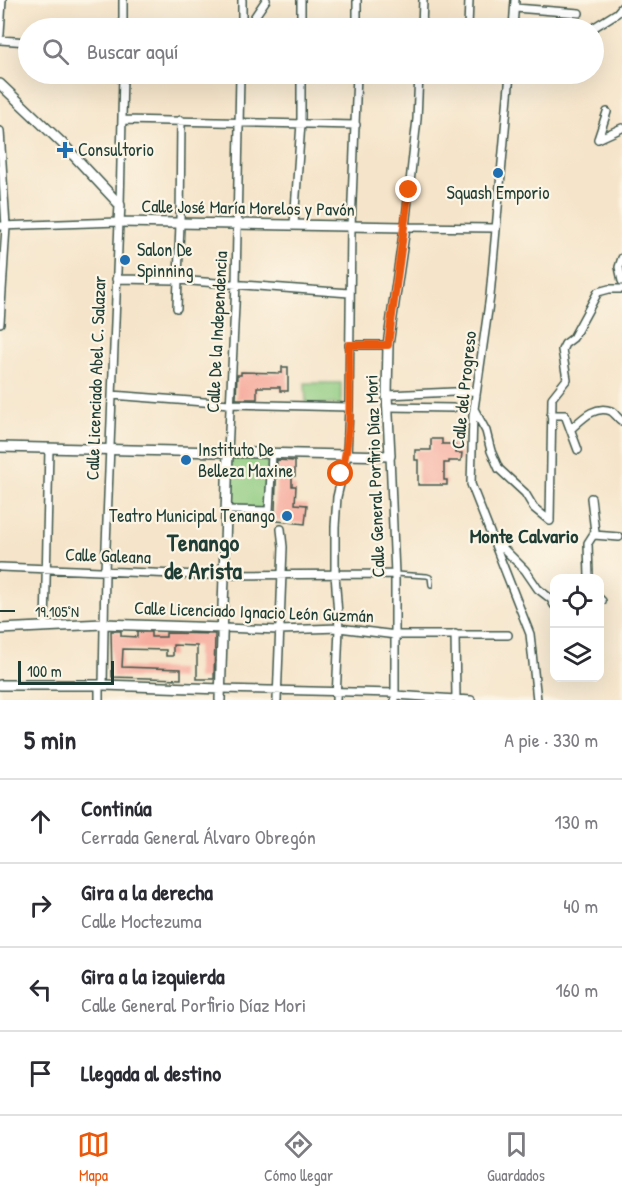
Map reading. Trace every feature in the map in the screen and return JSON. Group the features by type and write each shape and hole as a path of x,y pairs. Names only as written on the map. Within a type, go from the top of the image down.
{"street":[{"path":"0,34 2,0"},
{"path":"123,0 123,18"},
{"path":"242,0 242,18"},
{"path":"254,18 266,0"},
{"path":"301,0 301,18"},
{"path":"357,0 357,18"},
{"path":"422,18 423,0"},
{"path":"468,18 469,0"},
{"path":"515,4 579,13"},
{"path":"604,21 622,7"},
{"path":"0,40 18,41"},
{"path":"0,84 62,143 120,205"},
{"name":"Calle Licenciado Abel C. Salazar","path":"99,700 123,84"},
{"name":"Calle De la Independencia","path":"220,700 236,284 240,84"},
{"path":"294,224 302,84"},
{"path":"336,700 339,628 335,574 337,497 347,455 349,294 357,84"},
{"name":"Calle General Porfirio Díaz Mori","path":"395,696 395,574 387,395 388,345 405,227 419,84"},
{"name":"Calle del Progreso","path":"509,84 490,296 474,409 471,484 530,634 537,700"},
{"path":"607,112 598,139 622,128"},
{"path":"123,120 356,124"},
{"path":"177,308 181,120"},
{"path":"0,131 3,226 0,323"},
{"name":"Calle José María Morelos y Pavón","path":"3,226 119,222 495,228"},
{"path":"474,409 486,430 491,451 499,469 525,493 534,508 550,521 553,395 567,379 562,354 565,344 573,338 597,292 622,289 619,267 622,258"},
{"path":"116,279 178,280 349,294"},
{"path":"349,345 388,345"},
{"path":"387,395 476,391"},
{"path":"112,395 230,404 349,406"},
{"path":"388,407 453,408"},
{"path":"572,428 597,410 613,412 622,422"},
{"path":"552,415 562,413 565,415 572,428 578,450"},
{"path":"0,447 390,456"},
{"path":"45,627 49,449"},
{"path":"226,510 269,511 272,454"},
{"path":"589,574 588,543 594,535 591,498"},
{"path":"277,700 284,537 281,529"},
{"path":"594,535 619,537"},
{"path":"494,540 525,570 538,589 550,598"},
{"name":"Calle Galeana","path":"0,567 225,575 395,574"},
{"name":"Calle Licenciado Ignacio León Guzmán","path":"0,629 103,624 279,630 339,628 396,634 508,635"},
{"path":"455,634 456,699"},
{"path":"0,685 337,690 471,700"}],"lane":[{"path":"395,574 427,576 430,577 431,585"}],"green space":[{"path":"305,383 341,383 341,405 306,403"},
{"path":"230,456 269,457 267,510 228,509"}],"building":[{"path":"282,367 288,367 288,391 280,391 280,387 257,387 257,399 236,399 237,375 241,375 241,372 282,373"},
{"path":"431,439 442,439 442,444 455,444 455,453 462,453 461,461 444,463 444,480 447,480 447,485 418,485 418,460 415,460 415,450 431,450"},
{"path":"277,460 295,461 292,486 296,486 295,504 307,505 305,524 277,521 270,517 275,511"},
{"path":"111,631 121,631 121,636 137,637 137,632 151,632 151,637 166,637 166,633 215,634 214,679 197,679 197,646 173,645 173,656 166,656 166,650 123,649 122,667 181,669 181,679 112,677"}],"place":[{"name":"Consultorio","path":"65,150"},
{"name":"Squash Emporio","path":"498,173"},
{"name":"Salon De Spinning","path":"125,260"},
{"name":"Instituto De Belleza Maxine","path":"186,460"},
{"name":"Teatro Municipal Tenango","path":"287,516"}],"district":[{"name":"Monte Calvario","path":"524,536"},
{"name":"Tenango de Arista","path":"203,557"}],"route":[{"path":"341,474 347,455 349,345 388,345 409,190"}]}
